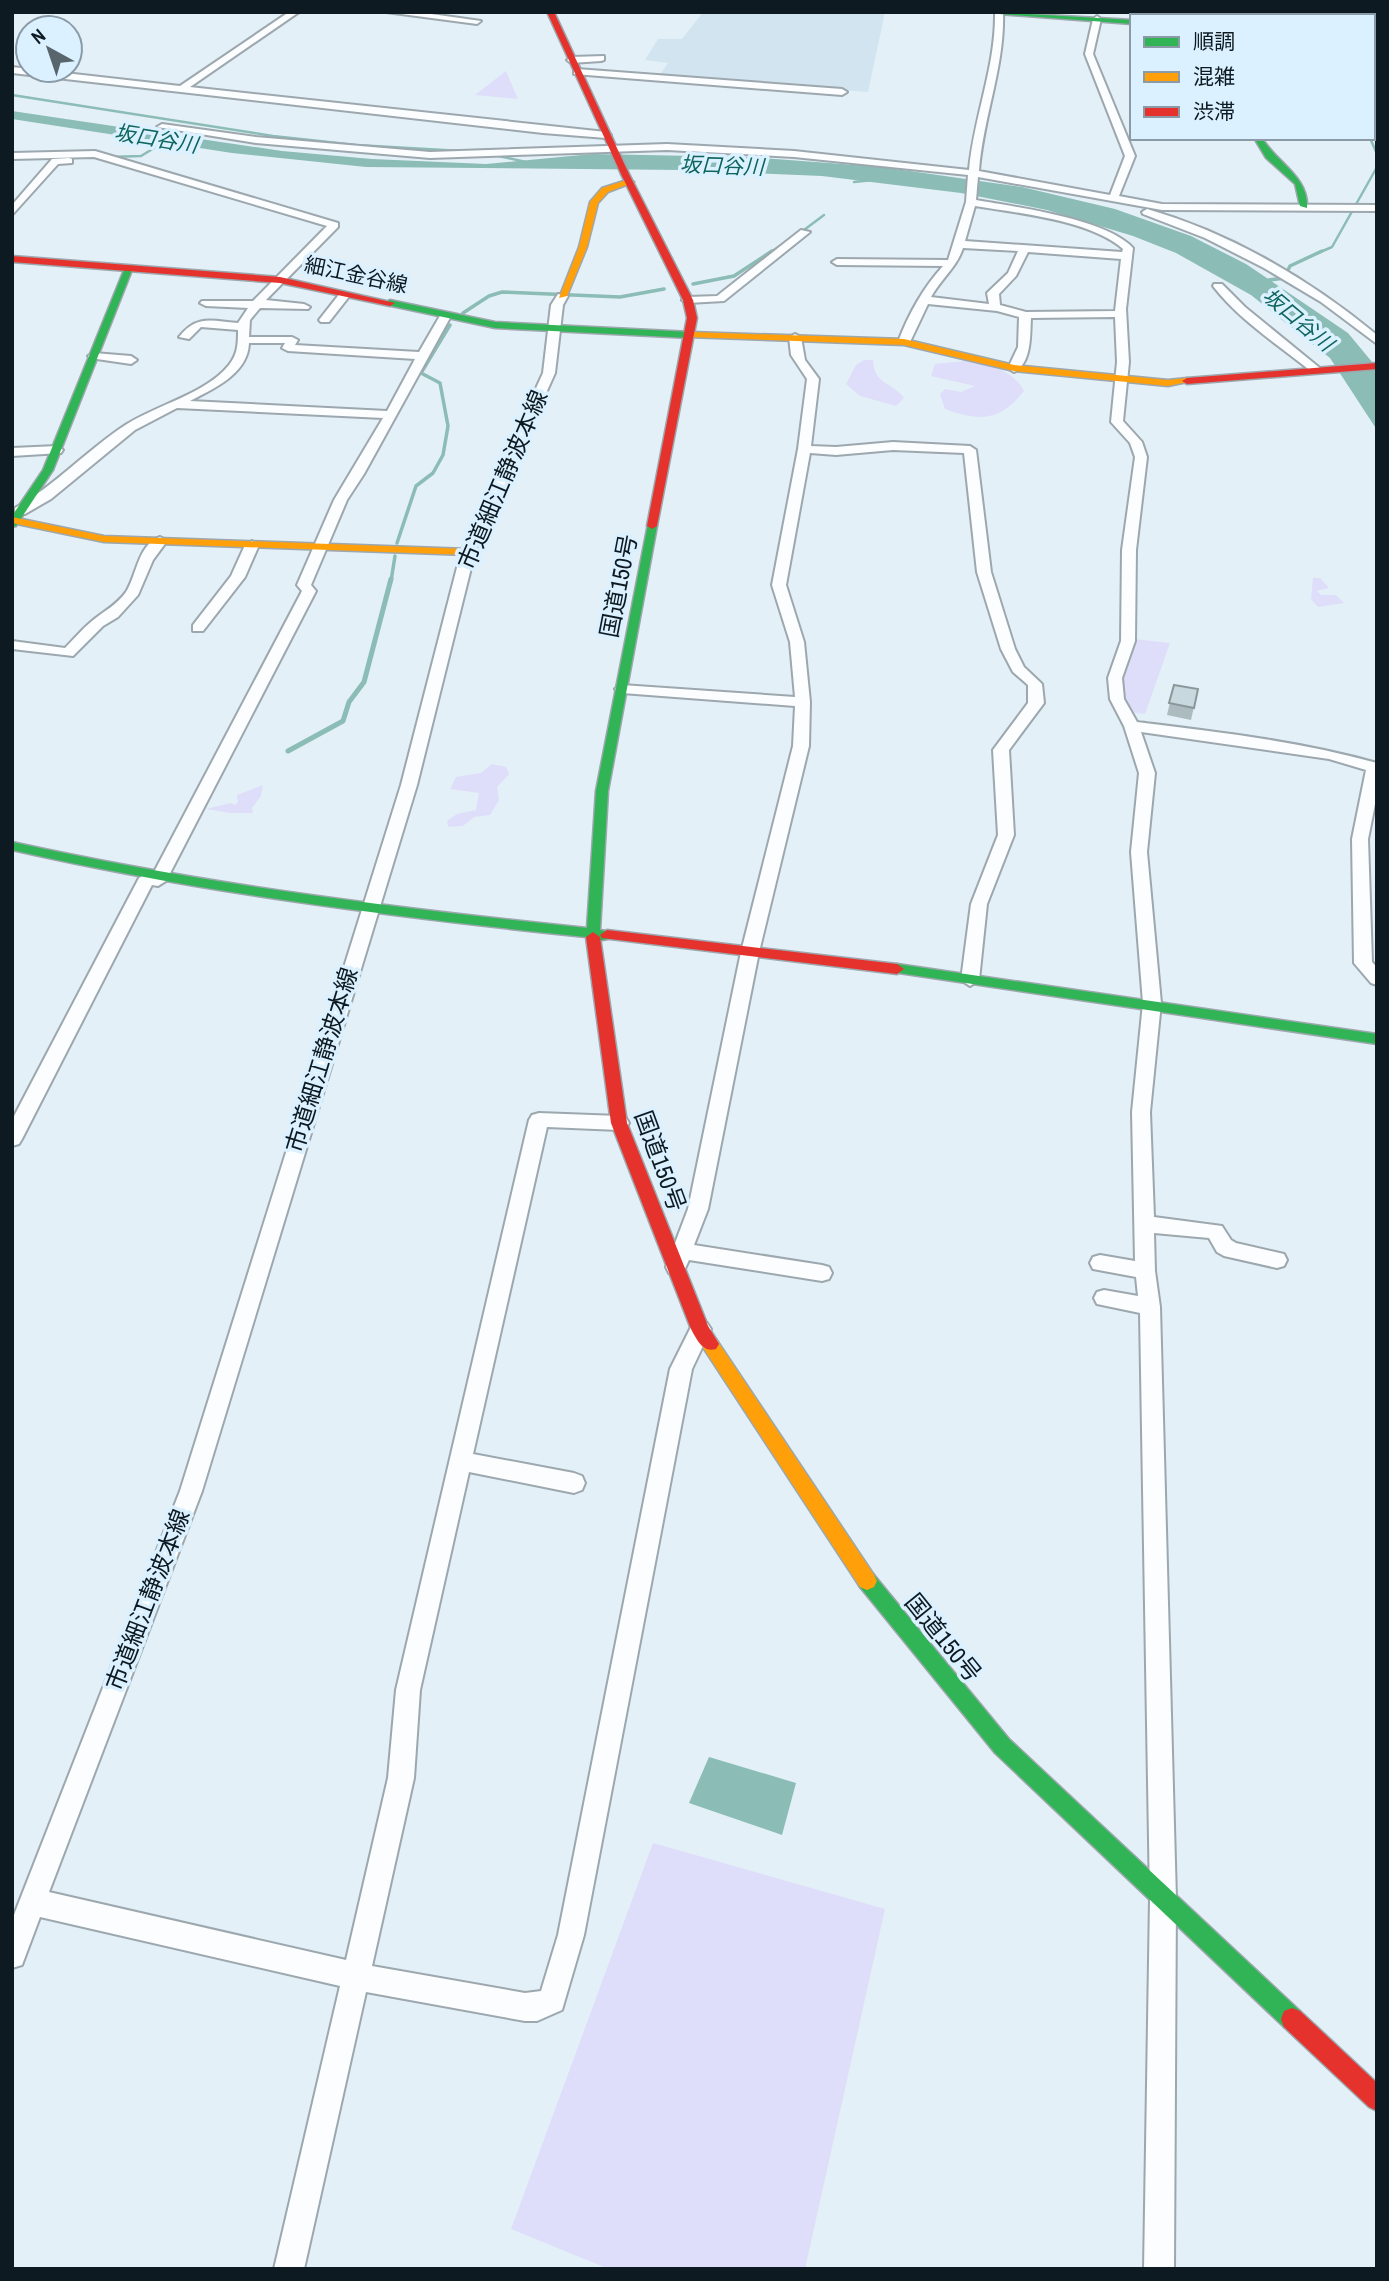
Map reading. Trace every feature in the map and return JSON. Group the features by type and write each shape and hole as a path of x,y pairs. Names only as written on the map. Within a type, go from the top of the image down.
{"main road":[{"name":"国道150号","path":"550,12 627,178 688,300 692,318 691,335 602,791 593,934 619,1123 679,1260 700,1329 870,1585 1002,1746 1377,2099"},
{"path":"999,12 1130,22"},
{"path":"1259,140 1269,156 1299,183 1304,206"},
{"name":"市道細江静波本線","path":"563,294 584,241 591,204 605,191 627,178"},
{"name":"細江金谷線","path":"12,260 280,280 495,325 554,330 904,342 1014,368 1123,379 1186,383 1377,366"},
{"path":"128,270 48,470 15,519 104,540 468,552"},
{"path":"12,846 153,879 368,910 750,952 1152,1003 1377,1039"}],"street":[{"path":"182,89 295,12"},
{"path":"390,12 477,21"},
{"path":"904,342 911,323 935,281 953,263 971,202 985,95 1000,41 999,12"},
{"path":"1097,19 1089,54 1130,156 1113,200"},
{"path":"574,66 601,58"},
{"path":"574,66 842,92"},
{"path":"12,70 543,130 611,144"},
{"path":"162,127 256,140 430,156 611,144 794,155 974,174 1162,207 1377,208"},
{"path":"12,156 97,155 334,225 258,304 243,329 243,351 234,367 216,383 131,427 15,519"},
{"path":"12,212 55,161 110,159"},
{"path":"1113,200 1199,231 1241,251 1335,306 1377,341"},
{"path":"971,202 1047,218 1117,238 1126,244 1128,256 1120,314 1124,339 1123,379 1117,422 1136,442 1141,457 1129,550 1128,641 1115,678 1117,699 1132,726 1147,773 1139,852 1152,1003 1141,1112 1145,1271 1150,1307 1163,1899 1159,2269"},
{"path":"688,300 720,299 805,232"},
{"path":"957,244 1128,256"},
{"path":"995,307 993,293 1004,286 1021,261 1024,249"},
{"path":"837,262 953,263"},
{"path":"1217,286 1273,338 1320,371"},
{"path":"325,320 345,293"},
{"name":"市道細江静波本線","path":"12,1955 148,1596 191,1491 368,910 409,785 468,552 549,373 557,305 563,294"},
{"path":"926,300 995,307 1025,315 1120,314"},
{"path":"206,303 304,307"},
{"path":"1014,368 1024,347 1025,315"},
{"path":"12,1139 309,591 304,585 322,547 330,518 342,493 358,474 445,316"},
{"path":"205,317 292,340 288,348 422,356"},
{"path":"185,338 200,324 243,329"},
{"path":"794,337 793,351 813,379 804,449 779,585 797,642 803,702 802,746 750,952 698,1209 679,1260 822,1273"},
{"path":"94,356 131,360"},
{"path":"176,405 230,405 391,415"},
{"path":"804,449 836,451 893,446 970,450 984,572 1008,649 1018,669 1035,684 1036,703 1001,750 1006,835 979,904 970,980"},
{"path":"12,452 57,450"},
{"path":"12,645 68,653 98,623 113,614 133,592 146,559 160,541"},
{"path":"198,628 238,577 252,545"},
{"path":"622,689 803,702"},
{"path":"1132,726 1223,737 1331,755 1375,768 1360,839 1369,893 1363,963 1377,979"},
{"path":"289,2269 401,1779 408,1690 539,1120 619,1123"},
{"path":"1144,1224 1215,1231 1224,1246 1231,1250 1277,1260"},
{"path":"1100,1263 1145,1271"},
{"path":"1104,1298 1150,1307"},
{"path":"34,1902 358,1976 525,2007 537,2007 552,2000 571,1935 681,1368 700,1329"},
{"path":"461,1461 574,1483"}],"shaded area":[{"path":"703,12 885,12 868,92 659,76 668,63 645,60 658,39 682,39"},
{"path":"506,71 518,99 475,95"},
{"path":"864,360 873,360 880,379 904,398 896,406 860,396 846,384 856,365"},
{"path":"965,361 1006,372 1024,391 1007,408 989,416 969,416 945,409 940,394 945,389 961,392 975,386 931,376 935,364"},
{"path":"1313,578 1320,578 1329,588 1317,591 1321,595 1336,595 1344,603 1318,607 1311,599"},
{"path":"1134,639 1170,643 1145,714 1130,712 1119,681"},
{"path":"492,764 506,767 509,774 497,787 499,800 490,815 474,817 463,826 448,827 447,821 457,814 476,810 479,793 450,789 456,777 481,773"},
{"path":"263,785 261,796 252,808 253,813 206,809 231,803 235,805 238,802 237,795"},
{"path":"653,1843 885,1909 805,2269 609,2269 511,2229"}],"water":[{"name":"坂口谷川","path":"12,111 282,151 372,159 486,164 592,154 747,157 882,167 1022,187 1115,209 1191,236 1246,264 1348,333 1377,368 1377,430 1330,358 1251,295 1176,253 1133,236 1047,210 961,193 822,176 682,170 366,167 232,153 12,119"},
{"path":"709,1757 796,1783 782,1835 689,1803"}],"building":[{"path":"1174,685 1198,689 1194,708 1169,703"}],"waterway":[{"name":"坂口谷川","path":"12,95 273,136 356,145 479,152"},
{"path":"1371,140 1377,154"},
{"name":"坂口谷川","path":"109,157 141,156 164,142"},
{"path":"494,155 526,162"},
{"path":"1318,253 1332,247 1377,167"},
{"path":"854,182 873,180"},
{"path":"800,233 824,215"},
{"path":"769,253 788,241"},
{"path":"693,284 734,276 772,251"},
{"path":"1288,270 1290,266 1322,251"},
{"name":"坂口谷川","path":"1272,286 1269,280 1285,278"},
{"path":"463,313 489,296 502,292 620,297 664,289"},
{"path":"397,543 416,486 433,473 443,455 448,426 440,383 421,373 450,325"},
{"path":"391,581 395,556"},
{"path":"288,751 343,721 349,702 364,682 391,579"}],"traffic: fast":[{"path":"999,12 1130,22"},
{"path":"1375,44 1377,50"},
{"path":"1259,140 1269,156 1299,183 1304,206"},
{"path":"12,524 48,470 128,270"},
{"path":"390,303 495,325 691,335"},
{"path":"593,937 602,791 652,526"},
{"path":"12,846 159,877 233,889 382,910 607,935"},
{"path":"897,969 1377,1039"},
{"path":"867,1581 1002,1746 1292,2019"}],"traffic: slow":[{"path":"562,296 583,247 594,202 605,190 630,182"},
{"path":"691,335 904,342 1014,368 1168,383 1187,381"},
{"path":"12,520 104,539 468,552"},
{"path":"710,1344 867,1581"}],"traffic: jam":[{"path":"550,12 625,174 688,300 692,318 652,526"},
{"path":"12,259 280,280 390,303"},
{"path":"1187,381 1377,366"},
{"path":"607,935 897,969"},
{"path":"593,937 619,1123 700,1329 710,1344"},
{"path":"1292,2019 1377,2099"}]}
